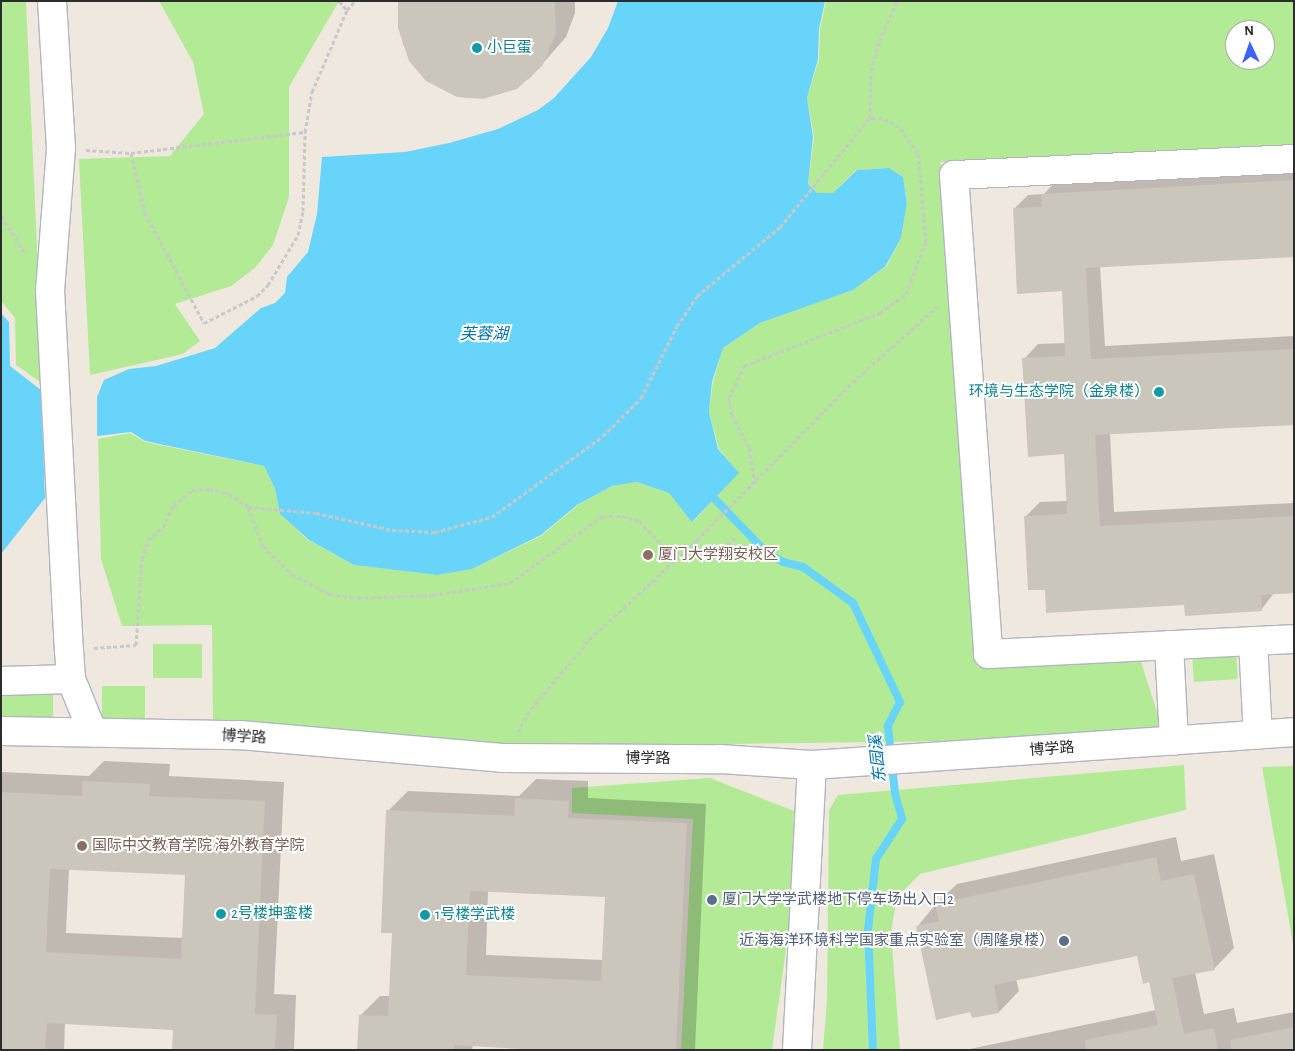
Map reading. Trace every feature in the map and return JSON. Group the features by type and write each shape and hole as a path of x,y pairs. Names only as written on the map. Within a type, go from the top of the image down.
{"street":[{"path":"52,1 61,148 50,290 69,650 71,678 93,733"},
{"path":"1294,159 954,175 988,654 1294,639"},
{"path":"1253,641 1258,735"},
{"path":"1169,645 1174,740"},
{"path":"1,681 71,678"},
{"name":"博学路","path":"1,731 240,735 502,758 720,760 812,765 1294,732"},
{"path":"797,1050 812,765"}],"path":[{"path":"339,1 347,10"},
{"path":"131,153 145,212 204,323 257,296 268,285 298,235 303,211 306,132 312,92 347,10 355,1"},
{"path":"69,650 136,645 142,559 148,540 163,527 173,506 192,490 208,488 229,494 248,507 316,513 392,530 414,532 456,528 492,517 603,436 641,398 677,326 697,296 780,227 870,118 871,71 879,41 897,1"},
{"path":"755,484 749,446 732,415 729,398 744,366 880,313 906,294 926,242 918,153 899,127 882,118 870,118"},
{"path":"61,148 131,153 306,132"},
{"path":"502,758 531,709 590,638 694,544 755,484 853,382 962,284"},
{"path":"248,507 264,546 292,574 330,594 358,598 433,595 510,583 603,516 622,516 639,522 677,560"},
{"path":"694,544 706,552 716,551 735,538"}],"green space":[{"path":"1,1 26,1 43,384 16,365 15,318 1,301"},
{"path":"159,1 339,1 289,87 289,197 273,245 255,268 231,286 175,304 200,341 183,354 90,375 79,159 170,156 204,114 193,62"},
{"path":"826,1 1294,1 1294,145 940,162 944,172 977,667 1139,655 1163,731 958,741 493,747 213,720 212,625 122,626 101,559 98,439 130,433 145,442 264,466 275,489 280,514 308,540 354,565 437,575 472,569 541,536 578,505 612,486 637,482 669,493 693,522 738,473 719,449 709,412 713,382 723,348 760,323 853,290 886,267 901,238 907,203 903,177 889,168 856,170 833,193 817,193 808,184 814,137 807,98 819,59 820,29"},
{"path":"153,644 202,644 202,678 153,678"},
{"path":"1236,653 1238,679 1194,682 1192,656"},
{"path":"2,682 53,682 53,717 2,717"},
{"path":"102,686 145,686 145,719 102,719"},
{"path":"1184,765 1186,810 920,874 897,897 891,932 900,1050 823,1050 827,1001 829,810 838,795"},
{"path":"1294,766 1294,944 1293,944 1262,767"},
{"path":"710,778 794,811 789,928 772,1050 681,1050 693,819 572,813 572,788"}],"water":[{"name":"芙蓉湖","path":"618,1 825,1 819,29 818,59 807,98 813,137 808,184 817,193 833,193 857,170 889,168 903,177 907,203 901,238 885,267 853,290 760,323 723,348 712,382 709,412 718,449 739,473 692,522 669,493 637,482 612,486 577,505 541,535 472,569 437,575 354,565 309,540 280,514 275,489 264,466 145,441 131,432 97,436 97,397 104,380 129,369 156,366 215,348 261,308 275,303 285,293 287,277 308,252 317,214 322,157 405,152 449,143 498,129 538,110 554,98 591,57 608,28"},
{"path":"1,313 9,322 10,366 41,390 45,498 1,554"}],"building":[{"name":"小巨蛋","path":"398,1 555,1 556,34 542,66 517,89 483,99 457,97 426,81 409,61 398,28"},
{"name":"环境与生态学院（金泉楼）","path":"1294,180 1294,257 1086,268 1091,359 1294,349 1294,425 1095,435 1100,526 1294,516 1294,593 1261,595 1262,611 1185,616 1184,605 1046,613 1045,590 1028,590 1024,516 1067,514 1064,454 1028,457 1022,358 1065,356 1062,291 1017,294 1013,208 1042,207 1041,194"},
{"name":"2号楼坤銮楼","path":"82,781 150,784 149,796 265,801 255,1014 277,1015 275,1050 172,1050 173,1030 47,1023 45,1050 1,1050 1,792 82,796","holes":["50,869 185,875 181,959 46,952"]},
{"name":"1号楼学武楼","path":"515,798 569,801 568,818 687,823 676,1050 540,1050 454,1045 454,1050 357,1050 359,1015 388,1016 392,933 381,933 386,810 514,816","holes":["470,891 605,897 601,981 466,975"]},
{"name":"近海海洋环境科学国家重点实验室（周隆泉楼）","path":"1156,857 1161,881 1194,874 1215,970 1172,978 1184,1034 1214,1028 1218,1050 1086,1050 1085,1040 1158,1025 1149,982 1143,984 1137,956 994,985 999,1013 972,1018 970,1012 936,1020 916,926 939,921 935,904"},
{"path":"1294,1027 1294,1050 1231,1050 1230,1040"}],"waterway":[{"name":"东园溪","path":"708,492 766,552 783,562 803,567 853,603 900,702 888,726 895,794 902,819 876,859 868,930 873,1050"}],"place":[{"name":"小巨蛋","path":"477,48"},
{"name":"环境与生态学院（金泉楼）","path":"1159,392"},
{"name":"厦门大学翔安校区","path":"648,555"},
{"name":"国际中文教育学院 海外教育学院","path":"82,846"},
{"name":"厦门大学学武楼地下停车场出入口2","path":"712,900"},
{"name":"2号楼坤銮楼","path":"221,914"},
{"name":"1号楼学武楼","path":"425,915"},
{"name":"近海海洋环境科学国家重点实验室（周隆泉楼）","path":"1064,941"}]}
